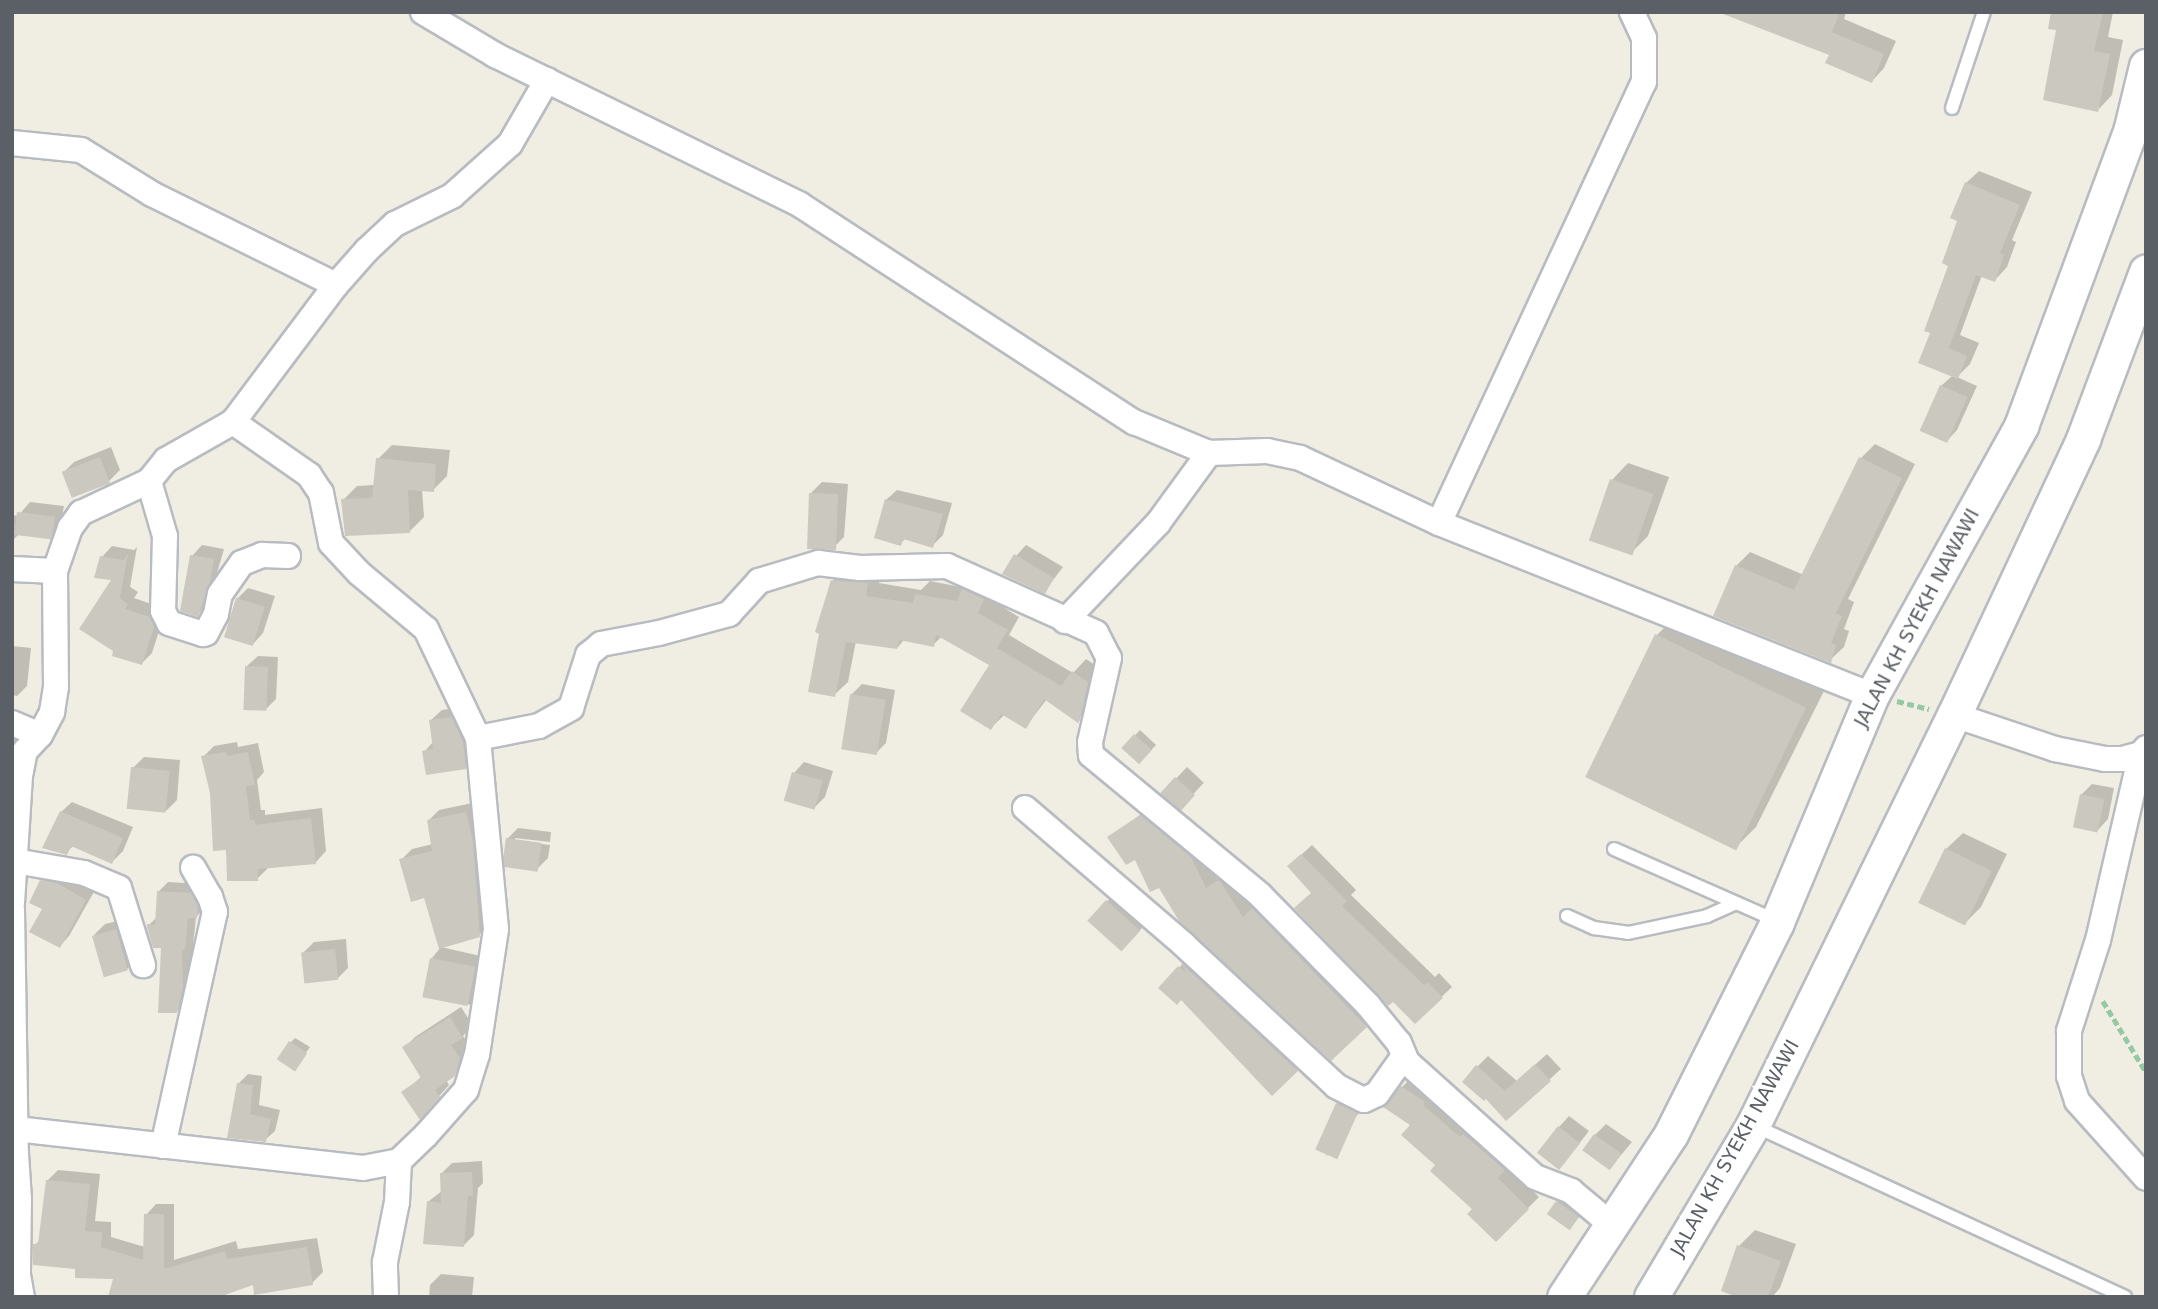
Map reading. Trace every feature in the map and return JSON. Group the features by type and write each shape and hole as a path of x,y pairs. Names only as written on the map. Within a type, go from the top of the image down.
{"main road":[{"name":"JALAN KH SYEKH NAWAWI","path":"1564,1297 1671,1134 1777,922 1872,695 2021,426 2130,132 2146,66"},
{"name":"JALAN KH SYEKH NAWAWI","path":"1651,1297 1753,1125 1954,715 2083,439 2146,271"}],"street":[{"path":"423,12 495,55 799,204 1135,422 1209,453 1267,451 1300,458 1439,523 1872,695"},
{"path":"1439,523 1644,82 1644,38 1632,12"},
{"path":"12,904 17,799 25,751 40,735 52,712 56,687 55,571 70,528 81,513 149,481 166,460 233,422 336,285 395,224 453,196 510,144 547,80"},
{"path":"12,143 81,150 152,194 336,285"},
{"path":"16,1129 363,1168 399,1161 459,1100 466,1090 477,1055 496,929 478,738 426,629 359,573 331,543 321,493 309,475 233,422"},
{"path":"1066,621 1158,523 1209,453"},
{"path":"149,481 165,536 163,611 169,623 206,633 216,614 220,594 242,562 262,555 288,556"},
{"path":"478,738 539,726 571,708 587,655 601,644 659,633 729,614 759,581 818,563 860,568 947,566 1096,633 1109,658 1090,742 1091,755 1260,895 1368,1005 1399,1043 1407,1062 1535,1177 1572,1191 1613,1226"},
{"path":"12,569 55,571"},
{"path":"1954,715 2055,749 2105,759 2122,759 2143,751"},
{"path":"12,723 40,735"},
{"path":"2143,751 2098,940 2069,1031 2069,1076 2077,1101 2096,1127 2146,1178"},
{"path":"1025,808 1184,945 1336,1086 1364,1100 1377,1094 1404,1056"},
{"path":"15,861 84,873 119,888 143,965"},
{"path":"163,1146 215,912 210,897 193,868"},
{"path":"12,909 18,1275 22,1297"},
{"path":"386,1297 385,1262 397,1202 399,1161"}],"lane":[{"path":"1952,108 1984,12"},
{"path":"1614,849 1777,922"},
{"path":"1567,916 1594,928 1628,933 1707,916 1736,903"},
{"path":"1753,1125 2125,1297"}],"path":[{"path":"1872,695 1954,715"},
{"path":"2086,973 2146,1072"}],"building":[{"path":"1718,12 1840,12 1832,32 1884,54 1872,83 1825,63 1829,55"},
{"path":"2051,12 2103,12 2094,51 2110,54 2098,112 2043,100 2056,30 2048,29"},
{"path":"1965,182 2020,205 2000,253 2004,255 1995,282 1976,275 1949,348 1967,356 1958,379 1918,363 1930,333 1924,331 1948,266 1942,263 1957,221 1950,218"},
{"path":"1940,385 1967,397 1947,443 1920,431"},
{"path":"100,457 110,483 72,498 62,472"},
{"path":"1859,457 1902,478 1836,613 1842,616 1831,643 1836,645 1831,663 1713,616 1735,565 1794,590"},
{"path":"376,458 436,464 434,492 408,490 410,533 345,536 341,499 372,498"},
{"path":"1610,479 1653,494 1632,555 1589,540"},
{"path":"809,493 838,494 836,550 807,549"},
{"path":"885,499 943,514 933,548 903,539 901,546 874,538"},
{"path":"17,512 55,517 52,539 14,535"},
{"path":"128,553 120,598 128,604 125,609 150,617 154,627 142,665 112,656 113,651 79,629 111,580 94,578 100,556 124,560"},
{"path":"1014,554 1054,578 1045,594 1002,574"},
{"path":"190,555 214,559 210,582 198,617 180,611"},
{"path":"831,580 868,583 866,596 913,603 915,594 957,601 962,589 984,599 978,613 1008,630 997,648 1061,686 1072,671 1088,682 1080,720 1078,723 1044,699 1026,729 1001,714 991,730 960,711 989,665 936,635 934,647 899,640 897,649 846,642 835,697 808,692 819,634 815,632"},
{"path":"236,598 265,607 253,646 224,637"},
{"path":"1655,634 1806,708 1736,851 1585,777"},
{"path":"245,666 268,667 266,711 243,710"},
{"path":"850,694 886,700 877,755 841,749"},
{"path":"452,717 463,742 466,769 426,775 422,751 433,749 429,720"},
{"path":"1134,734 1152,750 1139,764 1121,748"},
{"path":"226,752 227,756 248,752 255,785 246,786 250,820 255,820 255,825 311,818 316,864 258,869 258,881 227,881 226,850 213,851 210,793 201,756"},
{"path":"131,767 170,771 165,813 127,809"},
{"path":"792,772 823,781 814,810 784,801"},
{"path":"1175,777 1195,795 1180,811 1160,793"},
{"path":"2080,794 2104,799 2097,832 2073,827"},
{"path":"60,811 123,838 112,864 71,846 67,855 42,848"},
{"path":"466,812 473,842 480,937 439,949 424,898 411,902 399,859 432,851 427,820"},
{"path":"1140,815 1191,857 1206,888 1219,880 1243,917 1252,908 1367,1027 1331,1061 1179,921 1159,888 1150,892 1135,860 1126,865 1107,837"},
{"path":"506,838 542,843 538,872 502,867"},
{"path":"1945,848 1992,871 1965,926 1918,903"},
{"path":"1301,854 1347,901 1342,906 1424,985 1428,982 1443,998 1415,1024 1393,1002 1388,1006 1294,908 1311,893 1287,866"},
{"path":"40,880 57,883 86,900 60,948 29,932 42,909 29,903"},
{"path":"157,891 191,893 198,907 197,918 188,918 185,950 182,950 183,988 177,1013 158,1013 161,948 153,948 147,927 147,924 155,925"},
{"path":"1106,900 1140,931 1121,952 1087,921"},
{"path":"116,929 128,970 104,977 92,936"},
{"path":"335,949 338,980 304,983 301,953"},
{"path":"430,958 475,967 468,1006 422,997"},
{"path":"1181,963 1298,1071 1272,1096 1181,1000 1177,1005 1158,988 1178,966 1186,972"},
{"path":"450,1017 463,1038 451,1045 460,1058 455,1076 435,1090 440,1097 420,1120 401,1092 421,1078 402,1047"},
{"path":"289,1041 307,1053 295,1072 277,1059"},
{"path":"1535,1064 1551,1081 1506,1121 1486,1099 1484,1101 1462,1082 1476,1065 1505,1091"},
{"path":"237,1083 253,1085 250,1114 271,1119 266,1142 227,1138"},
{"path":"1401,1086 1425,1102 1423,1105 1460,1137 1463,1134 1505,1170 1498,1178 1529,1209 1496,1242 1467,1214 1472,1209 1430,1171 1435,1165 1401,1135 1410,1125 1383,1107"},
{"path":"1336,1103 1358,1113 1337,1159 1315,1150"},
{"path":"1558,1126 1580,1143 1559,1170 1537,1153"},
{"path":"1594,1134 1622,1154 1610,1170 1582,1150"},
{"path":"472,1172 473,1196 468,1196 464,1247 423,1244 427,1201 441,1203 440,1173"},
{"path":"46,1180 90,1184 85,1231 102,1232 101,1247 143,1260 144,1214 164,1214 164,1269 225,1251 227,1259 307,1247 313,1285 254,1295 253,1285 219,1297 108,1297 113,1279 75,1278 75,1269 33,1265 33,1244 38,1244"},
{"path":"1556,1201 1579,1217 1570,1230 1547,1214"},
{"path":"1737,1245 1781,1261 1768,1297 1737,1297 1721,1291"}]}
